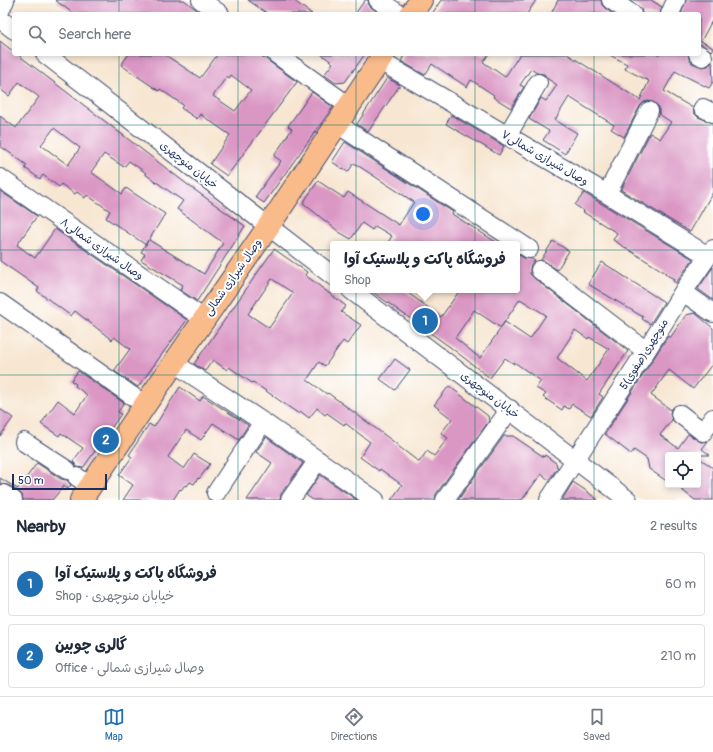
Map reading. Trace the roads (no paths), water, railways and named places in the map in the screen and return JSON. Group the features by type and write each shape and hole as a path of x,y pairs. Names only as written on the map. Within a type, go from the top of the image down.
{"main road":[{"path":"413,12 421,0"},
{"name":"وصال شیرازی شمالی","path":"79,483 145,405 382,58"}],"street":[{"path":"0,12 6,0"},
{"path":"201,0 217,12"},
{"path":"378,0 396,12"},
{"path":"612,0 629,12"},
{"path":"671,12 676,0"},
{"path":"0,19 12,28"},
{"name":"خیابان منوچهری","path":"48,56 330,274"},
{"path":"278,56 343,115 518,241"},
{"name":"وصال شیرازی شمالی۷","path":"382,58 507,136 711,253"},
{"path":"507,136 538,83"},
{"path":"607,194 648,111"},
{"name":"وصال شیرازی شمالی۸","path":"0,178 204,319"},
{"path":"520,243 529,249"},
{"name":"5منوچهری(صفوی)","path":"549,500 683,292 711,253"},
{"path":"540,270 646,351"},
{"path":"683,292 713,314"},
{"name":"خیابان منوچهری","path":"356,293 628,500"},
{"path":"0,303 145,405"},
{"path":"174,363 263,422 374,500"},
{"path":"445,500 510,409"},
{"path":"680,414 703,432 713,418"},
{"path":"216,493 263,422"},
{"path":"24,442 79,483"},
{"path":"290,500 318,460"}],"place":[{"name":"فروشگاه پاکت و پلاستیک آوا","path":"425,321"},
{"name":"گالری چوبین","path":"106,440"}]}
